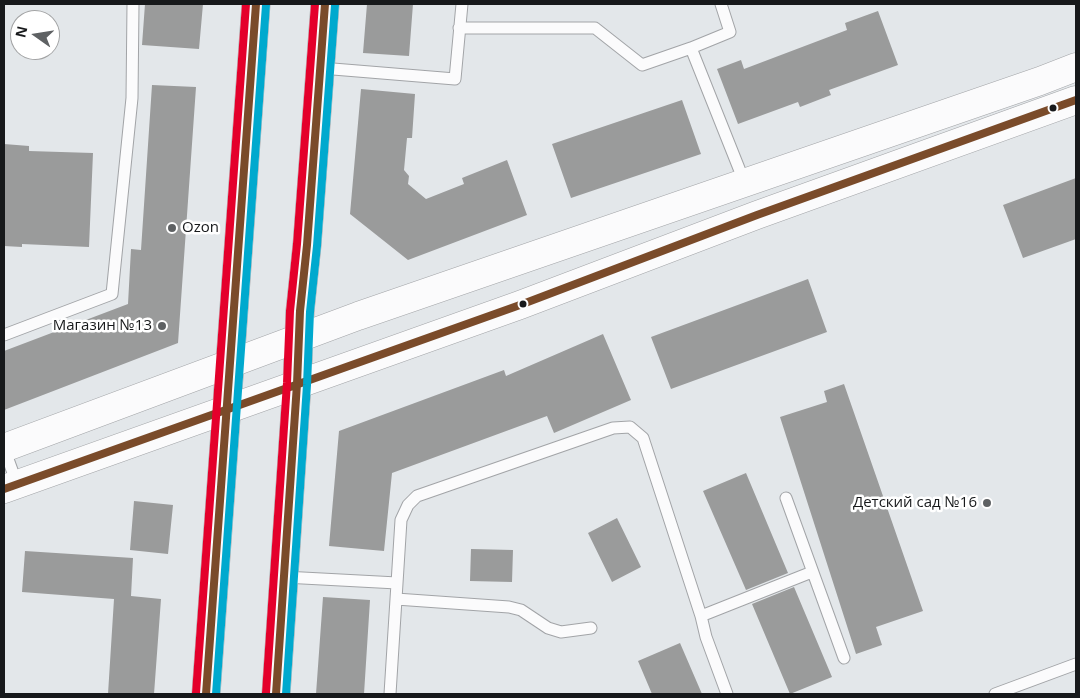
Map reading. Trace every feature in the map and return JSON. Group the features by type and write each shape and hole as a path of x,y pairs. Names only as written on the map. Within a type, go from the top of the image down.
{"street":[{"path":"206,694 256,4"},
{"path":"276,694 299,338 325,4"},
{"path":"4,448 299,338 744,181 1040,81 1076,67"},
{"path":"10,487 520,305 757,215 1076,100"}],"lane":[{"path":"4,335 112,294 132,98 133,4"},
{"path":"321,68 455,79 462,4"},
{"path":"459,28 595,28 642,65 730,32 721,4"},
{"path":"691,48 744,181"},
{"path":"390,694 401,520 408,505 417,496 613,428 630,427 643,438 701,616 706,637 727,694"},
{"path":"4,448 10,487"},
{"path":"786,498 844,658"},
{"path":"701,616 812,572"},
{"path":"284,577 397,583"},
{"path":"396,599 509,607 520,610 548,628 561,632 591,628"},
{"path":"995,694 1076,664"}],"building":[{"path":"145,4 203,4 199,49 142,45"},
{"path":"367,4 413,4 409,56 363,53"},
{"path":"878,11 898,65 829,90 831,95 800,107 798,102 738,124 717,69 741,60 744,69 847,30 845,23"},
{"path":"152,85 196,87 178,343 4,410 4,351 128,304 131,249 141,250"},
{"path":"361,89 415,94 412,138 407,138 404,170 409,176 408,184 426,199 464,184 462,178 507,160 527,215 408,260 350,214"},
{"path":"682,100 701,154 571,198 552,144"},
{"path":"4,144 29,146 29,151 93,153 89,247 22,244 22,247 4,246"},
{"path":"1076,178 1076,239 1023,258 1003,205"},
{"path":"808,279 827,332 671,389 651,337"},
{"path":"603,334 631,400 554,433 547,416 392,473 384,551 329,546 339,431 504,370 506,376"},
{"path":"844,384 923,611 876,627 882,645 856,654 780,417 827,402 824,391"},
{"path":"746,473 788,573 746,590 703,491"},
{"path":"134,501 173,505 168,554 130,550"},
{"path":"617,518 641,567 612,582 588,533"},
{"path":"471,549 513,550 512,582 470,581"},
{"path":"25,551 133,558 131,596 161,599 154,694 108,694 114,599 22,592"},
{"path":"794,587 832,677 790,694 752,604"},
{"path":"323,597 370,600 364,694 316,694"},
{"path":"680,643 702,694 652,694 638,661"}],"transit line":[{"path":"196,693 246,4"},
{"path":"206,694 256,4"},
{"path":"266,693 287,383 290,311 297,244 315,4"},
{"path":"276,694 297,384 300,311 307,245 325,4"},
{"path":"216,694 266,5"},
{"path":"286,694 307,385 310,312 317,246 335,5"},
{"path":"4,489 520,305 757,215 1076,100"}],"place":[{"name":"Ozon","path":"172,228"},
{"name":"Магазин №13","path":"162,326"},
{"name":"Детский сад №16","path":"987,503"}]}
